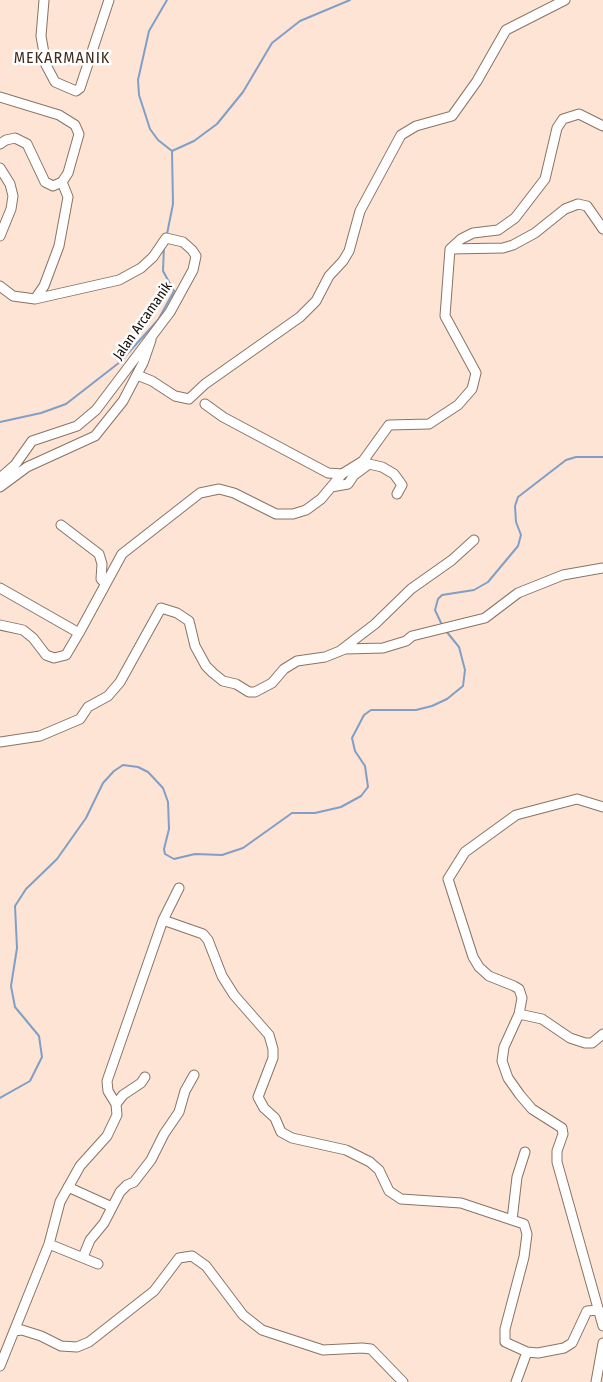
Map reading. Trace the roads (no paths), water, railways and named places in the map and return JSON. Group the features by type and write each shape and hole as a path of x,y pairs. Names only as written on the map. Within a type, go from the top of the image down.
{"street":[{"path":"44,0 40,36 48,70 55,82 76,90 80,88 110,0"},
{"path":"137,375 152,381 175,396 188,399 205,384 300,317 316,301 328,276 343,261 349,251 360,211 400,135 416,126 452,116 477,81 506,30 565,0"},
{"path":"0,97 59,115 75,125 79,138 68,173 62,182 53,186 47,184 31,150 23,141 10,138 0,144"},
{"path":"0,625 17,627 28,633 46,655 54,658 66,655 96,605 105,583 122,554 200,493 219,489 234,493 276,514 293,514 306,510 321,499 342,474 363,461 389,425 429,424 458,405 472,389 476,373 446,316 450,249 461,239 473,233 498,230 515,218 545,179 557,128 563,119 579,114 603,126"},
{"path":"0,168 10,184 13,196 11,209 0,236"},
{"path":"35,299 44,286 59,246 68,197 62,182"},
{"path":"450,249 503,248 513,245 535,233 566,209 578,204 587,206 603,229"},
{"name":"Jalan Arcamanik","path":"0,286 13,296 35,299 119,280 142,268 153,257 164,239 176,239 192,250 196,256 195,264 178,300 88,419 66,431 32,441 15,465 0,478"},
{"path":"0,487 32,465 95,436 117,409 137,375 150,346 150,337"},
{"path":"205,404 223,417 328,473 342,474"},
{"path":"331,487 348,484 354,475 369,464 382,467 394,474 402,485 397,494"},
{"path":"61,525 99,554 102,564 101,578 105,583"},
{"path":"339,652 347,643 375,624 411,589 452,560 474,540"},
{"path":"0,742 40,736 80,719 88,707 108,696 120,682 161,608 177,613 189,621 195,646 206,666 223,681 236,684 249,692 262,690 284,669 298,661 339,652 348,648 384,648 406,641 412,636 485,618 518,593 570,573 603,568"},
{"path":"0,588 79,633"},
{"path":"603,807 577,799 516,815 465,852 448,879 473,957 479,967 489,976 519,989 522,998 519,1014 504,1047 502,1061 508,1078 532,1109 562,1128 564,1134 557,1151 557,1162 603,1326"},
{"path":"0,1366 49,1244 58,1208 80,1166 101,1144 117,1115 116,1104 108,1091 107,1081 163,920 179,888"},
{"path":"163,920 203,934 208,940 222,976 234,995 269,1035 273,1049 273,1058 258,1097 264,1108 275,1118 281,1132 292,1138 346,1150 370,1162 379,1170 389,1191 401,1199 461,1203 524,1224 527,1234 521,1271 504,1337 505,1342 527,1352 545,1353 564,1348 572,1343 587,1311 599,1310"},
{"path":"519,1014 542,1019 570,1038 585,1043 592,1043 603,1034"},
{"path":"83,1257 90,1240 104,1223 123,1187 134,1182 151,1160 164,1134 179,1112 185,1092 194,1074"},
{"path":"116,1104 123,1095 141,1083 145,1077"},
{"path":"512,1220 517,1177 525,1152"},
{"path":"68,1187 112,1207"},
{"path":"49,1244 98,1264"},
{"path":"14,1331 22,1330 41,1336 61,1346 77,1347 89,1342 154,1291 179,1258 192,1256 206,1266 243,1315 262,1330 323,1350 371,1350 403,1382"},
{"path":"596,1382 601,1369 603,1343"},
{"path":"516,1382 527,1352"}],"waterway":[{"path":"167,0 149,31 138,80 139,95 150,129 158,140 172,151 173,204 167,234"},
{"path":"172,151 194,141 217,124 243,92 272,43 300,21 350,0"},
{"path":"0,422 41,413 66,404 120,362 158,320 174,291 163,271 164,246"},
{"path":"442,625 435,610 438,599 442,595 474,590 488,582 518,546 521,535 516,522 515,506 518,497 566,460 576,457 603,457"},
{"path":"0,1098 30,1081 42,1057 39,1036 15,1007 11,986 17,948 15,906 26,889 57,859 86,818 103,783 114,771 123,765 138,767 148,772 163,788 168,802 169,829 164,849 165,854 174,859 195,854 222,855 243,848 292,813 315,813 341,807 361,796 368,787 365,766 355,751 352,738 364,715 371,710 416,710 432,706 447,699 463,686 465,670 459,647 446,631"}],"district":[{"name":"MEKARMANIK","path":"62,59"}]}
